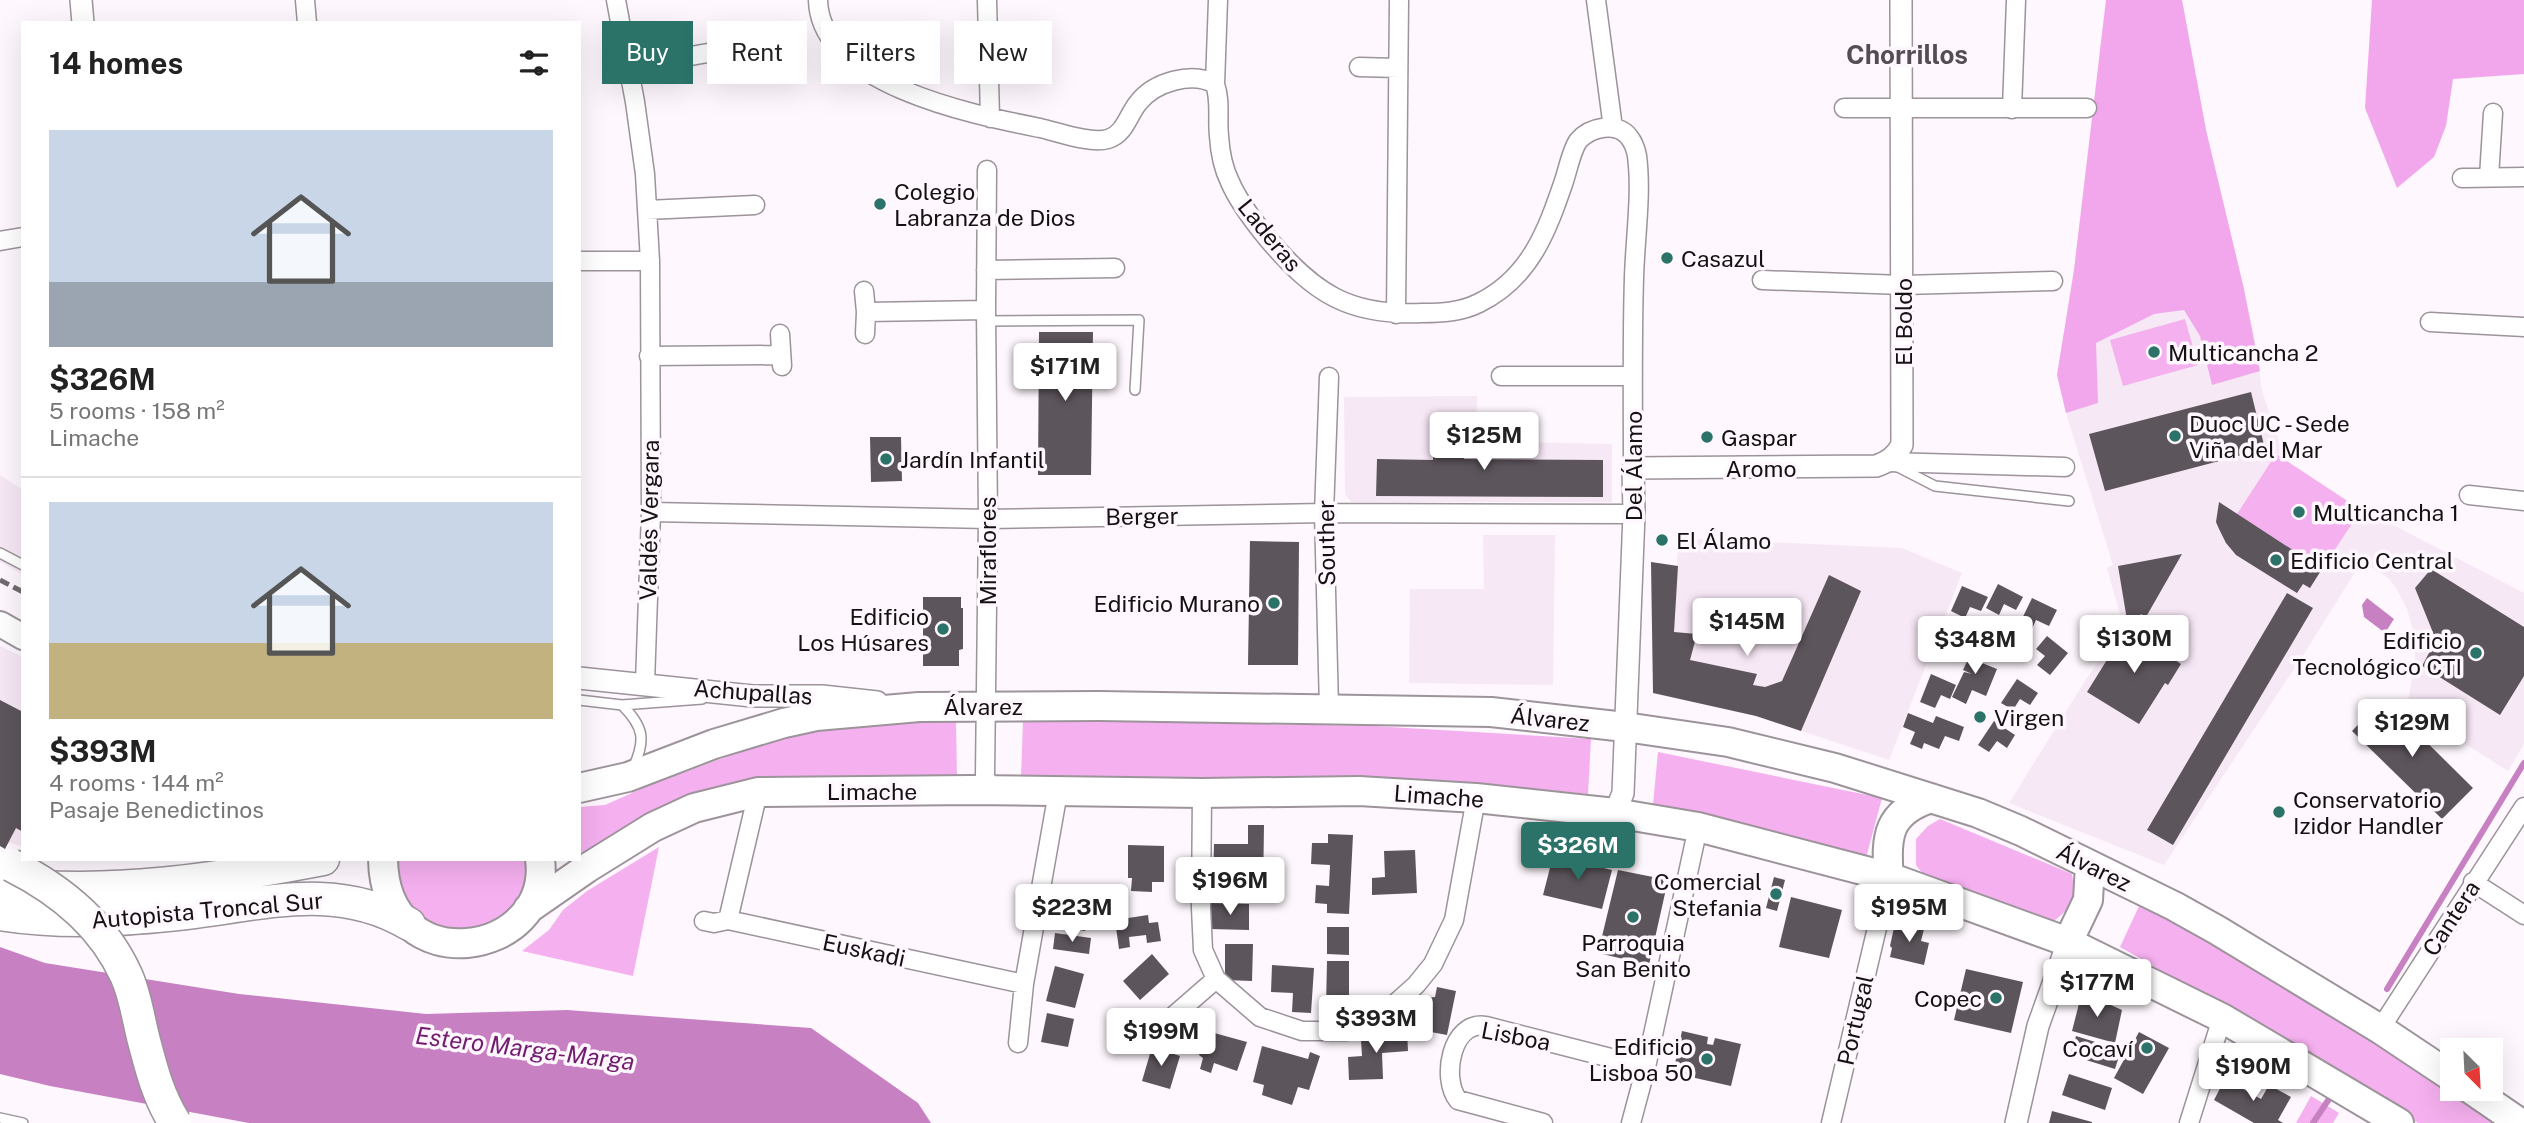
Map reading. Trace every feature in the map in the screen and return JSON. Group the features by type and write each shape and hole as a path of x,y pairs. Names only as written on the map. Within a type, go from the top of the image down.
{"highway":[{"name":"Autopista Troncal Sur","path":"4,870 59,889 90,889 183,882 304,861"},
{"path":"4,870 35,877 78,909 117,958 127,977 158,1092 175,1123"},
{"name":"Autopista Troncal Sur","path":"0,914 80,922 183,914 324,898 363,903 409,924"}],"main road":[{"path":"0,624 21,636"},
{"name":"Álvarez","path":"581,788 628,777 714,744 784,723 828,715 928,707 1329,708 1491,712 1728,742 1835,768 1931,798 2010,827 2206,924 2380,1029 2440,1069"},
{"name":"Limache","path":"528,909 653,827 694,808 758,792 1359,791 1476,798 1615,813 1698,827 1889,877 2068,942 2222,1018 2399,1123"},
{"path":"1889,877 1886,850 1892,826 1904,810 1931,798"},
{"name":"Limache","path":"383,861 388,895 409,924 425,936 462,945 499,935 516,923 528,909 538,888 540,861"},
{"path":"2068,942 2088,901 2090,865"},
{"path":"2491,1101 2521,1119"}],"street":[{"path":"81,0 83,21"},
{"path":"305,0 307,21"},
{"name":"Valdés Vergara","path":"617,0 621,21"},
{"path":"818,0 825,27 835,45 862,68 903,92 990,118 1096,140 1116,135 1138,102 1160,86 1193,78 1205,78 1215,84"},
{"path":"987,0 990,118"},
{"name":"Laderas","path":"1218,0 1215,84 1219,98 1222,159 1230,183 1253,221 1311,285 1342,302 1366,310 1396,314 1450,313 1478,303 1500,290 1525,267 1546,232 1577,143 1589,132 1614,128"},
{"path":"1396,314 1399,0"},
{"path":"1597,0 1614,128"},
{"name":"El Boldo","path":"1888,462 1902,445 1901,0"},
{"path":"2012,109 2016,0"},
{"path":"1359,66 1398,68"},
{"name":"Valdés Vergara","path":"632,84 645,174 649,261 651,512 645,683"},
{"path":"1844,108 2087,108"},
{"path":"2489,177 2493,113"},
{"name":"Del Álamo","path":"1614,128 1624,131 1631,139 1637,154 1633,376 1634,514 1623,793 1615,813"},
{"name":"Miraflores","path":"987,170 988,519 985,776 991,791"},
{"path":"2462,178 2524,177"},
{"path":"647,210 755,205"},
{"path":"0,241 21,237"},
{"path":"581,261 649,261"},
{"path":"986,270 1115,268"},
{"path":"1762,280 1903,285 2053,281"},
{"path":"864,291 865,334"},
{"path":"866,312 986,315"},
{"path":"2430,322 2524,327"},
{"path":"649,356 781,360 780,334"},
{"path":"1501,376 1633,376"},
{"name":"Souther","path":"1329,377 1324,513 1329,708"},
{"path":"1888,462 2065,467"},
{"name":"Aromo","path":"1633,468 1861,468 1888,462"},
{"path":"2469,495 2524,501"},
{"name":"Berger","path":"651,512 988,519 1324,513 1634,514"},
{"name":"Achupallas","path":"581,678 752,696 822,696 928,707"},
{"path":"728,920 758,792"},
{"path":"1018,1043 1024,984 1058,792"},
{"path":"1202,793 1203,950 1216,979 1260,1017 1302,1031 1346,1031 1379,1018 1416,985 1433,964 1454,920 1476,798"},
{"name":"Cantera","path":"2380,1029 2524,807"},
{"path":"1631,1123 1646,1067 1698,827"},
{"name":"Portugal","path":"1831,1123 1889,877"},
{"path":"2473,882 2524,915"},
{"name":"Euskadi","path":"704,921 715,923 728,920 1024,984"},
{"path":"2016,1123 2038,1026 2068,942"},
{"path":"1162,1026 1216,979"},
{"path":"2189,1123 2222,1018"},
{"name":"Lisboa","path":"1543,1123 1458,1100 1452,1092 1449,1080 1456,1041 1464,1030 1478,1025 1486,1026 1646,1067"}],"lane":[{"path":"986,315 1139,320 1135,390"},
{"path":"1888,462 1935,486 2068,501"},
{"path":"0,553 21,564"},
{"path":"581,700 622,705 752,696"},
{"path":"622,705 639,724 642,735 638,756 628,777"},
{"path":"0,1118 23,1123"}],"shaded area":[{"name":"Duoc UC - Sede Viña del Mar","path":"2106,0 2182,0 2206,130 2254,334 2262,391 2285,460 2351,503 2524,593 2524,744 2508,771 2407,707 2415,661 2414,634 2407,609 2388,578 2362,561 2302,657 2164,865 2009,803 2123,625 2107,568 2113,565 2066,413 2057,375 2074,270"},
{"path":"2106,0 2182,0 2206,130 2244,289 2260,371 2212,385 2200,336 2184,310 2154,314 2096,343 2098,403 2066,413 2057,375 2074,270"},
{"path":"2372,0 2524,0 2524,74 2453,79 2446,126 2434,157 2397,188 2365,108"},
{"name":"Multicancha 2","path":"2185,319 2198,365 2123,386 2110,340"},
{"path":"1477,396 1477,441 1612,444 1612,502 1351,502 1345,494 1344,397"},
{"name":"Multicancha 1","path":"2276,454 2361,510 2322,569 2237,514"},
{"path":"0,475 21,489 21,574 0,562"},
{"path":"1483,535 1555,535 1553,685 1409,683 1410,589 1484,589"},
{"path":"1678,538 1902,548 1962,573 1889,760 1756,716 1653,693 1651,562 1677,566"},
{"path":"0,646 21,656 21,846 0,841"},
{"path":"956,720 957,780 685,800 619,831 581,857 581,807 605,805 650,785 761,744 820,729"},
{"path":"1023,720 1373,726 1591,739 1588,794 1472,783 1021,777"},
{"path":"1658,752 1882,798 1866,858 1653,804"},
{"path":"1940,819 2072,874 2074,890 2069,907 2052,922 1925,877 1916,865 1916,839 1928,826"},
{"path":"659,847 633,976 522,951 549,930 563,910 587,891"},
{"path":"396,861 527,861 522,899 498,927 444,936 402,903"},
{"path":"2140,904 2369,1034 2440,1081 2440,1101 2471,1101 2504,1123 2418,1123 2341,1073 2120,947"},
{"path":"2311,1096 2339,1113 2333,1123 2296,1123"}],"water":[{"path":"2367,598 2394,619 2385,633 2364,617 2362,605"},
{"name":"Estero Marga-Marga","path":"0,947 45,963 239,994 426,1014 567,1010 811,1028 918,1103 931,1123 249,1123 50,1086 0,1074"}],"building":[{"path":"1039,332 1093,332 1091,475 1038,475"},
{"path":"2251,392 2265,449 2105,491 2089,434"},
{"path":"1433,413 1465,413 1464,459 1603,460 1603,497 1376,496 1377,459 1433,460"},
{"name":"Jardín Infantil","path":"870,437 901,437 902,481 871,482"},
{"name":"Edificio Central","path":"2219,502 2322,569 2310,588 2303,584 2297,593 2236,555 2226,543 2216,522"},
{"name":"Edificio Murano","path":"1250,541 1299,542 1298,665 1248,665"},
{"path":"2182,554 2146,617 2141,614 2135,627 2128,626 2118,566"},
{"path":"1651,562 1678,566 1674,632 1697,634 1690,660 1757,674 1753,685 1765,687 1782,681 1829,575 1861,591 1801,731 1756,716 1653,693"},
{"name":"Edificio Tecnológico CTI","path":"2431,569 2524,627 2524,676 2500,715 2422,666 2436,640 2415,588"},
{"path":"1998,584 2023,597 2016,610 2004,604 1999,615 1986,608"},
{"path":"1962,586 1988,597 1981,611 1970,607 1965,618 1951,611"},
{"path":"2287,593 2313,608 2173,845 2147,830"},
{"name":"Edificio Los Húsares","path":"923,597 961,597 963,649 959,650 959,666 923,666"},
{"path":"2032,598 2057,610 2049,626 2036,620 2031,631 2019,625"},
{"path":"1954,618 1984,629 1978,643 1963,637 1959,649 1944,643"},
{"path":"2128,626 2168,651 2166,654 2181,664 2168,685 2165,683 2139,724 2087,692"},
{"path":"2047,636 2068,653 2050,675 2037,665 2045,656 2036,649"},
{"path":"1975,645 1988,651 1982,663 1997,669 1986,696 1972,690 1966,704 1952,697 1964,672 1972,674 1963,670"},
{"path":"1931,674 1956,685 1950,699 1941,695 1935,708 1920,702"},
{"path":"2017,679 2038,693 2030,705 2020,699 2013,710 2001,703"},
{"path":"2383,699 2473,788 2442,819 2352,731"},
{"path":"0,700 21,711 21,831 16,828 5,849 0,846"},
{"path":"1908,713 1933,723 1936,716 1964,727 1959,741 1945,736 1939,749 1924,743 1922,749 1910,744 1915,732 1903,727"},
{"path":"1994,721 2015,735 2007,748 1997,741 1989,752 1978,745"},
{"path":"1248,825 1264,825 1263,895 1244,895 1244,882 1213,882 1214,844 1248,844"},
{"path":"1328,834 1353,835 1349,914 1327,913 1327,904 1315,903 1316,885 1329,886 1330,865 1311,864 1312,843 1328,843"},
{"path":"1128,845 1164,846 1164,882 1152,882 1152,892 1131,891 1132,878 1128,878"},
{"path":"1415,850 1417,893 1372,895 1372,878 1385,877 1384,851"},
{"path":"1553,856 1612,870 1602,909 1543,895"},
{"name":"Parroquia San Benito","path":"1618,870 1668,880 1649,965 1598,953"},
{"name":"Comercial Stefania","path":"1774,877 1785,880 1777,911 1766,908"},
{"path":"1791,897 1842,910 1829,958 1779,947"},
{"path":"1062,901 1090,906 1085,931 1058,926"},
{"path":"1210,903 1249,904 1249,930 1210,929"},
{"path":"1148,915 1149,923 1158,922 1161,941 1147,943 1146,935 1129,937 1130,947 1119,949 1115,920"},
{"path":"1895,923 1924,929 1921,941 1929,943 1924,965 1890,957"},
{"path":"1327,927 1349,927 1349,955 1327,954"},
{"path":"1055,933 1091,938 1089,954 1053,949"},
{"path":"1225,944 1253,944 1252,981 1225,980"},
{"path":"1152,954 1169,974 1140,1000 1123,981"},
{"path":"1327,961 1349,961 1349,1007 1326,1007"},
{"path":"1272,965 1314,968 1311,1013 1292,1012 1293,993 1271,992"},
{"path":"1055,966 1084,974 1075,1008 1046,1001"},
{"path":"1966,969 2023,982 2011,1033 1954,1020"},
{"path":"1437,987 1456,991 1447,1035 1420,1030 1427,998 1435,997"},
{"path":"2082,992 2122,1010 2115,1043 2072,1031"},
{"path":"1047,1013 1074,1019 1068,1047 1041,1042"},
{"path":"1407,1030 1408,1051 1382,1053 1383,1079 1349,1080 1348,1057 1362,1056 1361,1040 1390,1031"},
{"path":"1207,1031 1247,1042 1237,1071 1214,1063 1211,1073 1200,1069 1203,1058 1199,1055"},
{"name":"Edificio Lisboa 50","path":"1682,1031 1708,1037 1707,1044 1713,1045 1715,1038 1741,1044 1731,1086 1673,1073"},
{"path":"2139,1032 2169,1048 2143,1094 2114,1078"},
{"path":"2076,1036 2121,1050 2115,1069 2070,1055"},
{"path":"1262,1046 1308,1059 1310,1052 1320,1056 1309,1090 1298,1087 1292,1105 1262,1095 1264,1085 1253,1082"},
{"path":"1152,1047 1180,1056 1170,1089 1142,1081"},
{"path":"2069,1074 2112,1088 2105,1110 2062,1095"},
{"path":"2225,1079 2261,1099 2269,1085 2291,1097 2278,1120 2283,1123 2254,1123 2214,1100"},
{"path":"2052,1111 2092,1122 2092,1123 2049,1123"}],"waterway":[{"path":"2387,989 2524,763"},
{"path":"2313,1123 2329,1099"}],"railway":[{"path":"0,580 21,591"}],"place":[{"name":"Colegio Labranza de Dios","path":"880,204"},
{"name":"Casazul","path":"1667,258"},
{"name":"Multicancha 2","path":"2154,352"},
{"name":"Duoc UC - Sede Viña del Mar","path":"2175,436"},
{"name":"Gaspar","path":"1707,437"},
{"name":"Jardín Infantil","path":"886,459"},
{"name":"Multicancha 1","path":"2299,512"},
{"name":"El Álamo","path":"1662,540"},
{"name":"Edificio Central","path":"2276,560"},
{"name":"Edificio Murano","path":"1274,603"},
{"name":"Edificio Los Húsares","path":"943,629"},
{"name":"Edificio Tecnológico CTI","path":"2476,653"},
{"name":"Virgen","path":"1980,717"},
{"name":"Conservatorio Izidor Handler","path":"2279,812"},
{"name":"Comercial Stefania","path":"1776,894"},
{"name":"Parroquia San Benito","path":"1633,917"},
{"name":"Copec","path":"1996,998"},
{"name":"Cocaví","path":"2147,1048"},
{"name":"Edificio Lisboa 50","path":"1707,1059"}],"district":[{"name":"Chorrillos","path":"1907,54"}]}
